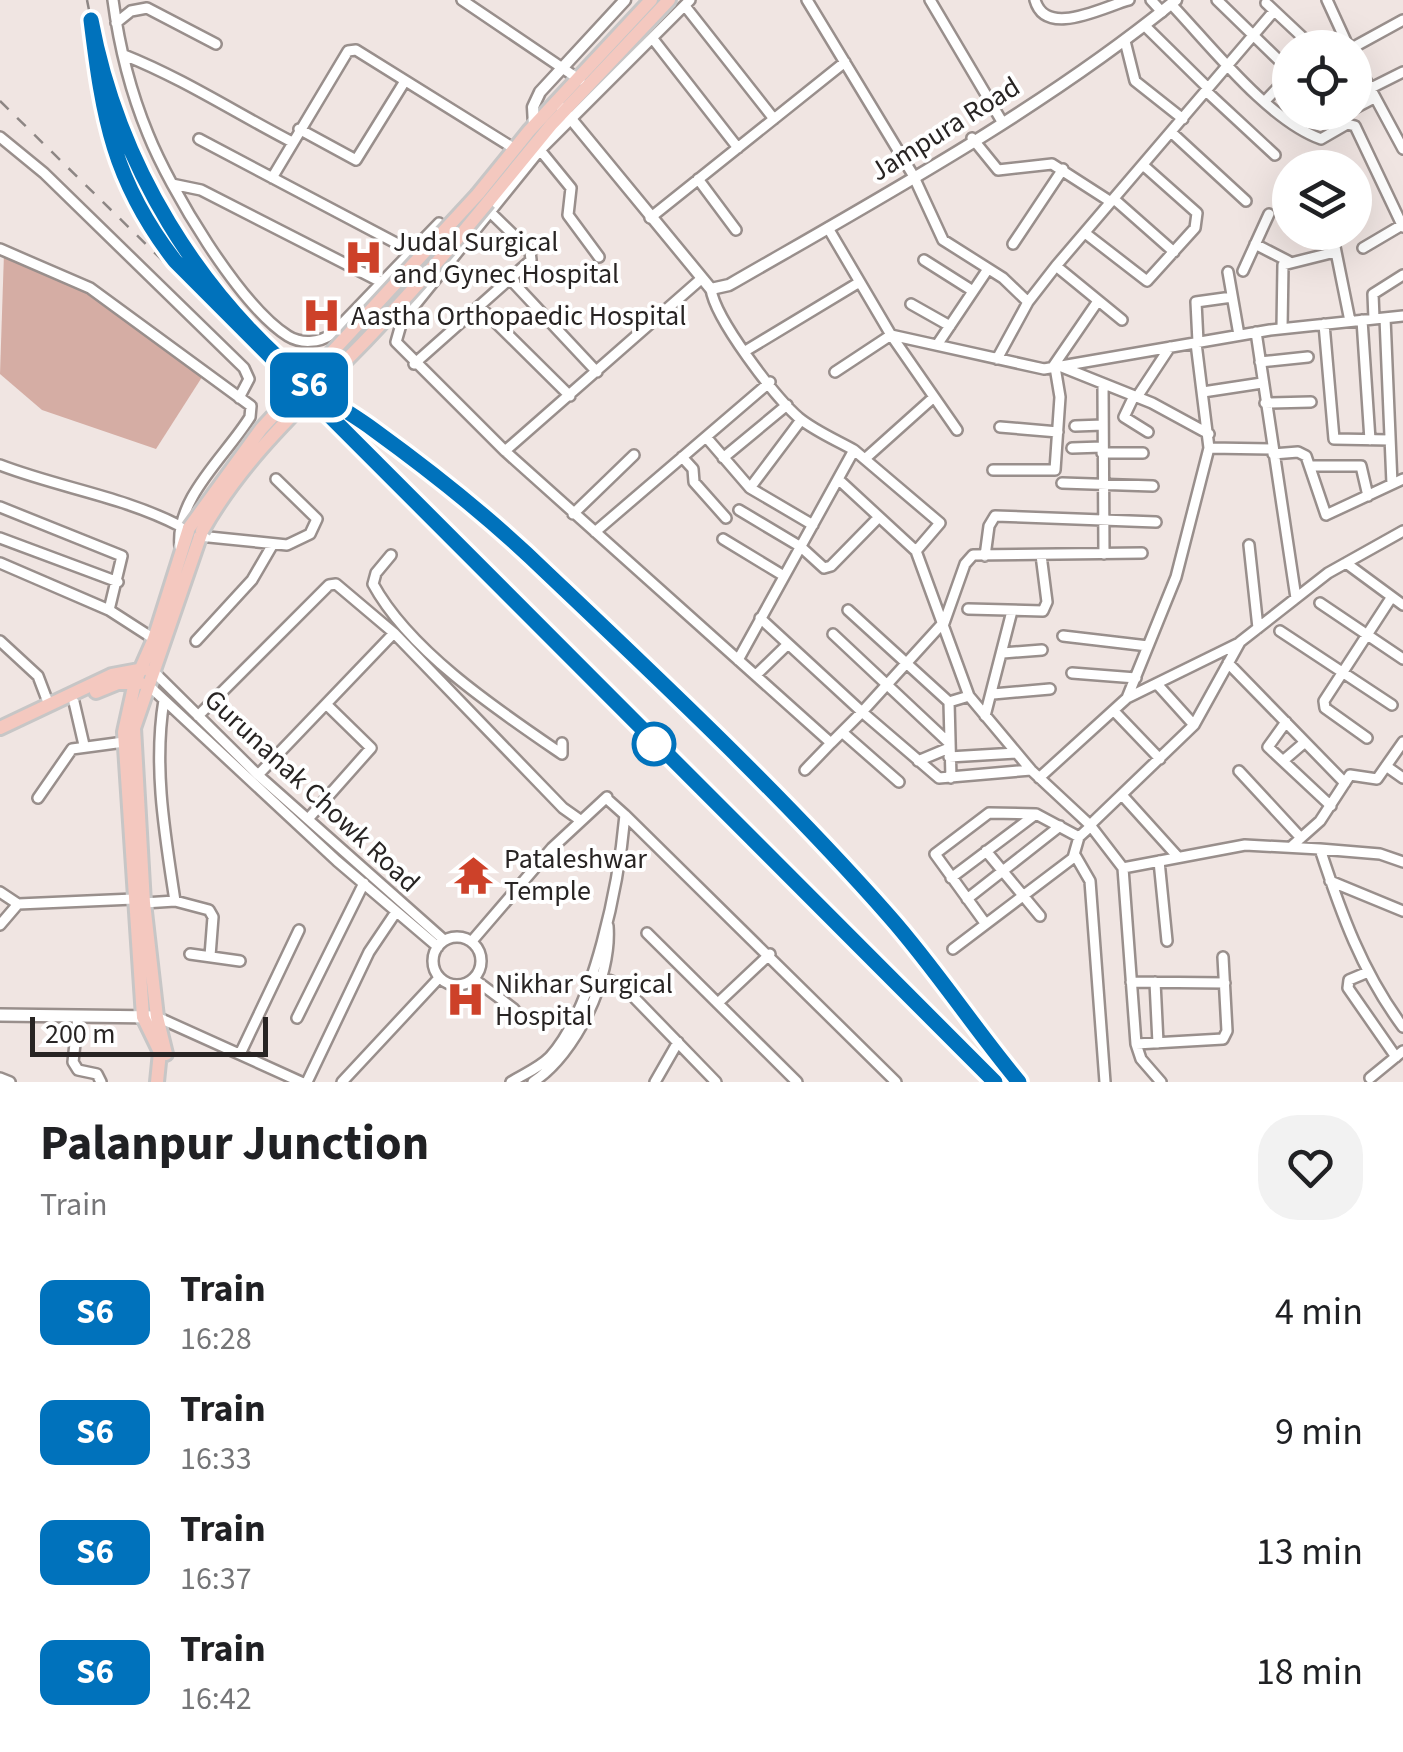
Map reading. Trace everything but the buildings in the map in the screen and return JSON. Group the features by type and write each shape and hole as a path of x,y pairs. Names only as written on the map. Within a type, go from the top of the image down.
{"main road":[{"path":"139,901 132,753 135,717 180,548 261,448 368,338 565,110 650,0"},
{"path":"583,82 668,0"},
{"path":"485,203 514,148 534,126 565,110"},
{"path":"161,1082 166,1056 150,1017 124,742 192,531"},
{"path":"0,728 112,675 144,676"},
{"path":"0,737 118,683 144,676"},
{"path":"0,1015 150,1017"}],"street":[{"path":"113,0 147,133 172,184 218,255 264,315 297,340 324,339 332,334 439,222"},
{"path":"155,12 162,0"},
{"path":"462,0 583,82"},
{"path":"534,126 535,102 625,0"},
{"path":"807,0 912,176 942,240 988,269 1028,302"},
{"path":"930,0 1002,120"},
{"path":"1036,0 1040,10 1067,20 1129,0"},
{"path":"1151,0 1170,5 1272,104"},
{"path":"1216,0 1272,55"},
{"path":"1330,1 1343,30"},
{"path":"774,119 688,3 653,39 565,110 540,150 485,203 397,328 396,342 414,364 573,514 832,743"},
{"path":"1266,3 1295,30"},
{"name":"Jampura Road","path":"711,289 729,285 828,228 1126,41 1170,5"},
{"path":"116,23 140,6 216,44"},
{"path":"997,359 1028,302 1056,266 1274,11"},
{"path":"1372,37 1403,20"},
{"path":"1144,26 1272,153"},
{"path":"653,39 738,148"},
{"path":"1126,41 1135,81 1182,118"},
{"path":"272,178 348,50 356,50 514,148"},
{"path":"124,55 186,80 203,96 292,142"},
{"path":"650,218 845,62"},
{"path":"1372,92 1400,73 1403,88"},
{"path":"299,130 356,160 365,153 406,81"},
{"path":"1266,100 1272,93"},
{"path":"1372,95 1403,149"},
{"path":"565,110 711,289 716,310 787,405 801,420 867,457 940,523 916,551"},
{"path":"1390,127 1403,120"},
{"path":"1306,130 1324,139 1334,130"},
{"path":"1357,130 1402,226 1372,243"},
{"path":"1171,132 1246,200"},
{"path":"0,138 44,172 244,368 249,379 240,398"},
{"path":"972,138 998,170 1046,164 1063,170 1113,201 1174,252"},
{"path":"199,139 411,251"},
{"path":"540,150 571,188 568,215 599,257"},
{"path":"1085,233 1147,282 1196,228 1199,216 1143,165"},
{"path":"1013,244 1063,170"},
{"path":"698,180 736,230"},
{"path":"172,184 200,190 381,282"},
{"path":"1393,207 1403,201"},
{"path":"414,364 511,280 532,256 485,203"},
{"path":"1243,271 1269,214"},
{"path":"828,228 891,335 957,430"},
{"path":"1255,244 1288,261 1336,252 1350,321"},
{"path":"0,249 90,288 251,406 250,417 215,464 192,531"},
{"path":"924,260 973,291"},
{"path":"1282,328 1282,269 1288,261"},
{"path":"1056,266 1122,320"},
{"path":"937,345 988,269"},
{"path":"1228,272 1239,335"},
{"path":"505,451 702,279"},
{"path":"1392,484 1388,366 1373,294 1402,279"},
{"path":"511,280 597,372"},
{"path":"746,350 858,283"},
{"path":"1127,698 1176,576 1209,448 1196,302 1232,297"},
{"path":"993,470 1053,473 1058,432 1056,367 1098,301"},
{"path":"911,304 950,326"},
{"path":"480,307 570,396"},
{"path":"1056,367 1282,328 1403,316"},
{"path":"1362,320 1370,440"},
{"path":"1324,324 1333,437 1338,442 1390,440"},
{"path":"1256,332 1272,451 1282,484 1296,598"},
{"path":"891,335 905,342 1056,367 1135,397 1209,434"},
{"path":"834,372 891,335"},
{"path":"1148,432 1124,416 1170,347"},
{"path":"1260,362 1308,358"},
{"path":"1388,366 1403,364"},
{"path":"595,532 770,382"},
{"path":"1203,392 1262,383"},
{"path":"1103,385 1104,554"},
{"path":"867,457 934,397"},
{"path":"1265,403 1311,402"},
{"path":"723,458 787,405"},
{"path":"1390,408 1403,408"},
{"path":"750,488 801,420"},
{"path":"1075,426 1102,426"},
{"path":"1000,427 1058,432"},
{"path":"706,437 750,488 812,525"},
{"path":"1072,448 1142,453"},
{"path":"1209,448 1302,452 1326,515 1403,479"},
{"path":"738,660 854,450"},
{"path":"573,514 634,454"},
{"path":"682,457 692,469 694,482 726,518"},
{"path":"0,465 69,488 124,500 192,531 273,544 297,542 310,534 317,519 276,479"},
{"path":"1310,466 1361,466 1368,496"},
{"path":"838,480 916,551 969,696 1035,774 1091,826 1123,868 1136,1044 1142,1059 1161,1082"},
{"path":"1062,483 1153,486"},
{"path":"0,506 118,553 124,560 109,610"},
{"path":"739,510 800,547 824,568 831,566 879,517"},
{"path":"985,556 989,526 995,516 1156,522"},
{"path":"760,618 939,778 1035,774 1127,698 1240,642 1346,563 1403,531"},
{"path":"0,538 118,582"},
{"path":"723,540 784,576"},
{"path":"196,641 252,580 273,544"},
{"path":"1248,544 1258,628"},
{"path":"805,770 942,626 965,564 973,555 1142,552"},
{"path":"391,555 376,573 373,584 429,651 477,696 562,754 562,743"},
{"path":"968,609 1036,614 1046,608 1041,555"},
{"path":"1346,563 1403,606"},
{"path":"0,564 109,610 154,638"},
{"path":"198,716 328,585 342,586 394,633 563,808 580,820"},
{"path":"1367,738 1324,705 1391,598"},
{"path":"1320,603 1403,659"},
{"path":"848,610 949,702 951,778"},
{"path":"985,716 994,694 1012,611"},
{"path":"1280,631 1392,705"},
{"path":"258,774 394,633"},
{"path":"833,634 949,749"},
{"path":"1063,636 1148,646"},
{"path":"0,641 38,676 49,704"},
{"path":"953,950 1075,855 1079,837 1194,725 1240,642"},
{"path":"756,676 788,644"},
{"path":"1002,653 1042,650"},
{"path":"1228,664 1346,783"},
{"path":"1072,672 1136,678"},
{"path":"144,676 164,700 396,912 441,943"},
{"name":"Gurunanak Chowk Road","path":"144,676 198,716 441,943"},
{"path":"1158,684 1194,725"},
{"path":"994,694 1050,690"},
{"path":"949,702 969,696"},
{"path":"164,700 158,735 162,806 175,902"},
{"path":"74,702 84,745"},
{"path":"308,819 371,748 327,705"},
{"path":"1114,711 1160,759"},
{"path":"1286,722 1267,745 1331,806"},
{"path":"842,732 898,782"},
{"path":"38,798 72,749 124,742"},
{"path":"1284,760 1305,742"},
{"path":"1297,842 1355,773 1368,781 1377,779 1403,742"},
{"path":"918,761 949,749 1016,753"},
{"path":"1386,766 1403,778"},
{"path":"1239,772 1297,842"},
{"path":"1122,795 1178,856"},
{"path":"472,940 580,820 608,796 896,1082"},
{"path":"986,923 936,859 938,849 989,813 1036,814 1079,837"},
{"path":"950,878 1036,814"},
{"path":"532,1082 568,1051 582,1027 598,976 624,815"},
{"path":"967,899 1060,826"},
{"path":"1123,868 1246,845 1297,842 1320,849 1380,854 1403,862"},
{"path":"1320,849 1338,910 1368,972 1403,1026"},
{"path":"986,851 1040,916"},
{"path":"1075,855 1090,881 1105,1082"},
{"path":"1159,860 1167,941"},
{"path":"1330,881 1403,911"},
{"path":"297,1018 364,883"},
{"path":"0,892 18,904 175,902 212,914 210,956"},
{"path":"0,925 18,904"},
{"path":"150,1017 304,1082 369,952 396,912"},
{"path":"511,1082 547,1060 568,1031 607,923"},
{"path":"240,1054 299,930"},
{"path":"648,934 797,1082"},
{"path":"458,936 472,940 482,962 474,979 456,985 440,978 433,960 441,943 458,936"},
{"path":"190,954 240,961"},
{"path":"719,1002 770,954"},
{"path":"1136,1044 1223,1040 1228,1031 1224,957"},
{"path":"1368,972 1349,980 1348,988 1399,1054 1370,1078"},
{"path":"598,976 622,985 716,1082"},
{"path":"342,1082 440,978"},
{"path":"474,979 514,1010"},
{"path":"1131,982 1225,982"},
{"path":"1155,982 1158,1043"},
{"path":"78,1016 72,1062 78,1070 96,1074 101,1082"},
{"path":"670,1082 658,1078 678,1042"},
{"path":"0,1078 10,1082"}],"shaded area":[{"path":"4,253 81,285 204,374 156,449 42,410 0,374"}],"railway":[{"path":"87,0 117,111 139,165 165,216 231,310 315,389 524,551 723,743 888,915 1018,1082"},
{"path":"99,85 120,170 163,245"},
{"path":"0,101 214,311"},
{"path":"278,375 985,1082"}],"train":[{"name":"S6","path":"995,1082 772,863 175,261 138,210 116,162 103,113 91,20 100,66 151,190 186,253 232,312 314,389 374,430 510,538 549,574 840,862 892,919 962,1014 1019,1082"}],"place":[{"name":"Judal Surgical and Gynec Hospital","path":"363,258"},
{"name":"Aastha Orthopaedic Hospital","path":"321,316"},
{"name":"Pataleshwar Temple","path":"474,875"},
{"name":"Nikhar Surgical Hospital","path":"465,1000"}]}
